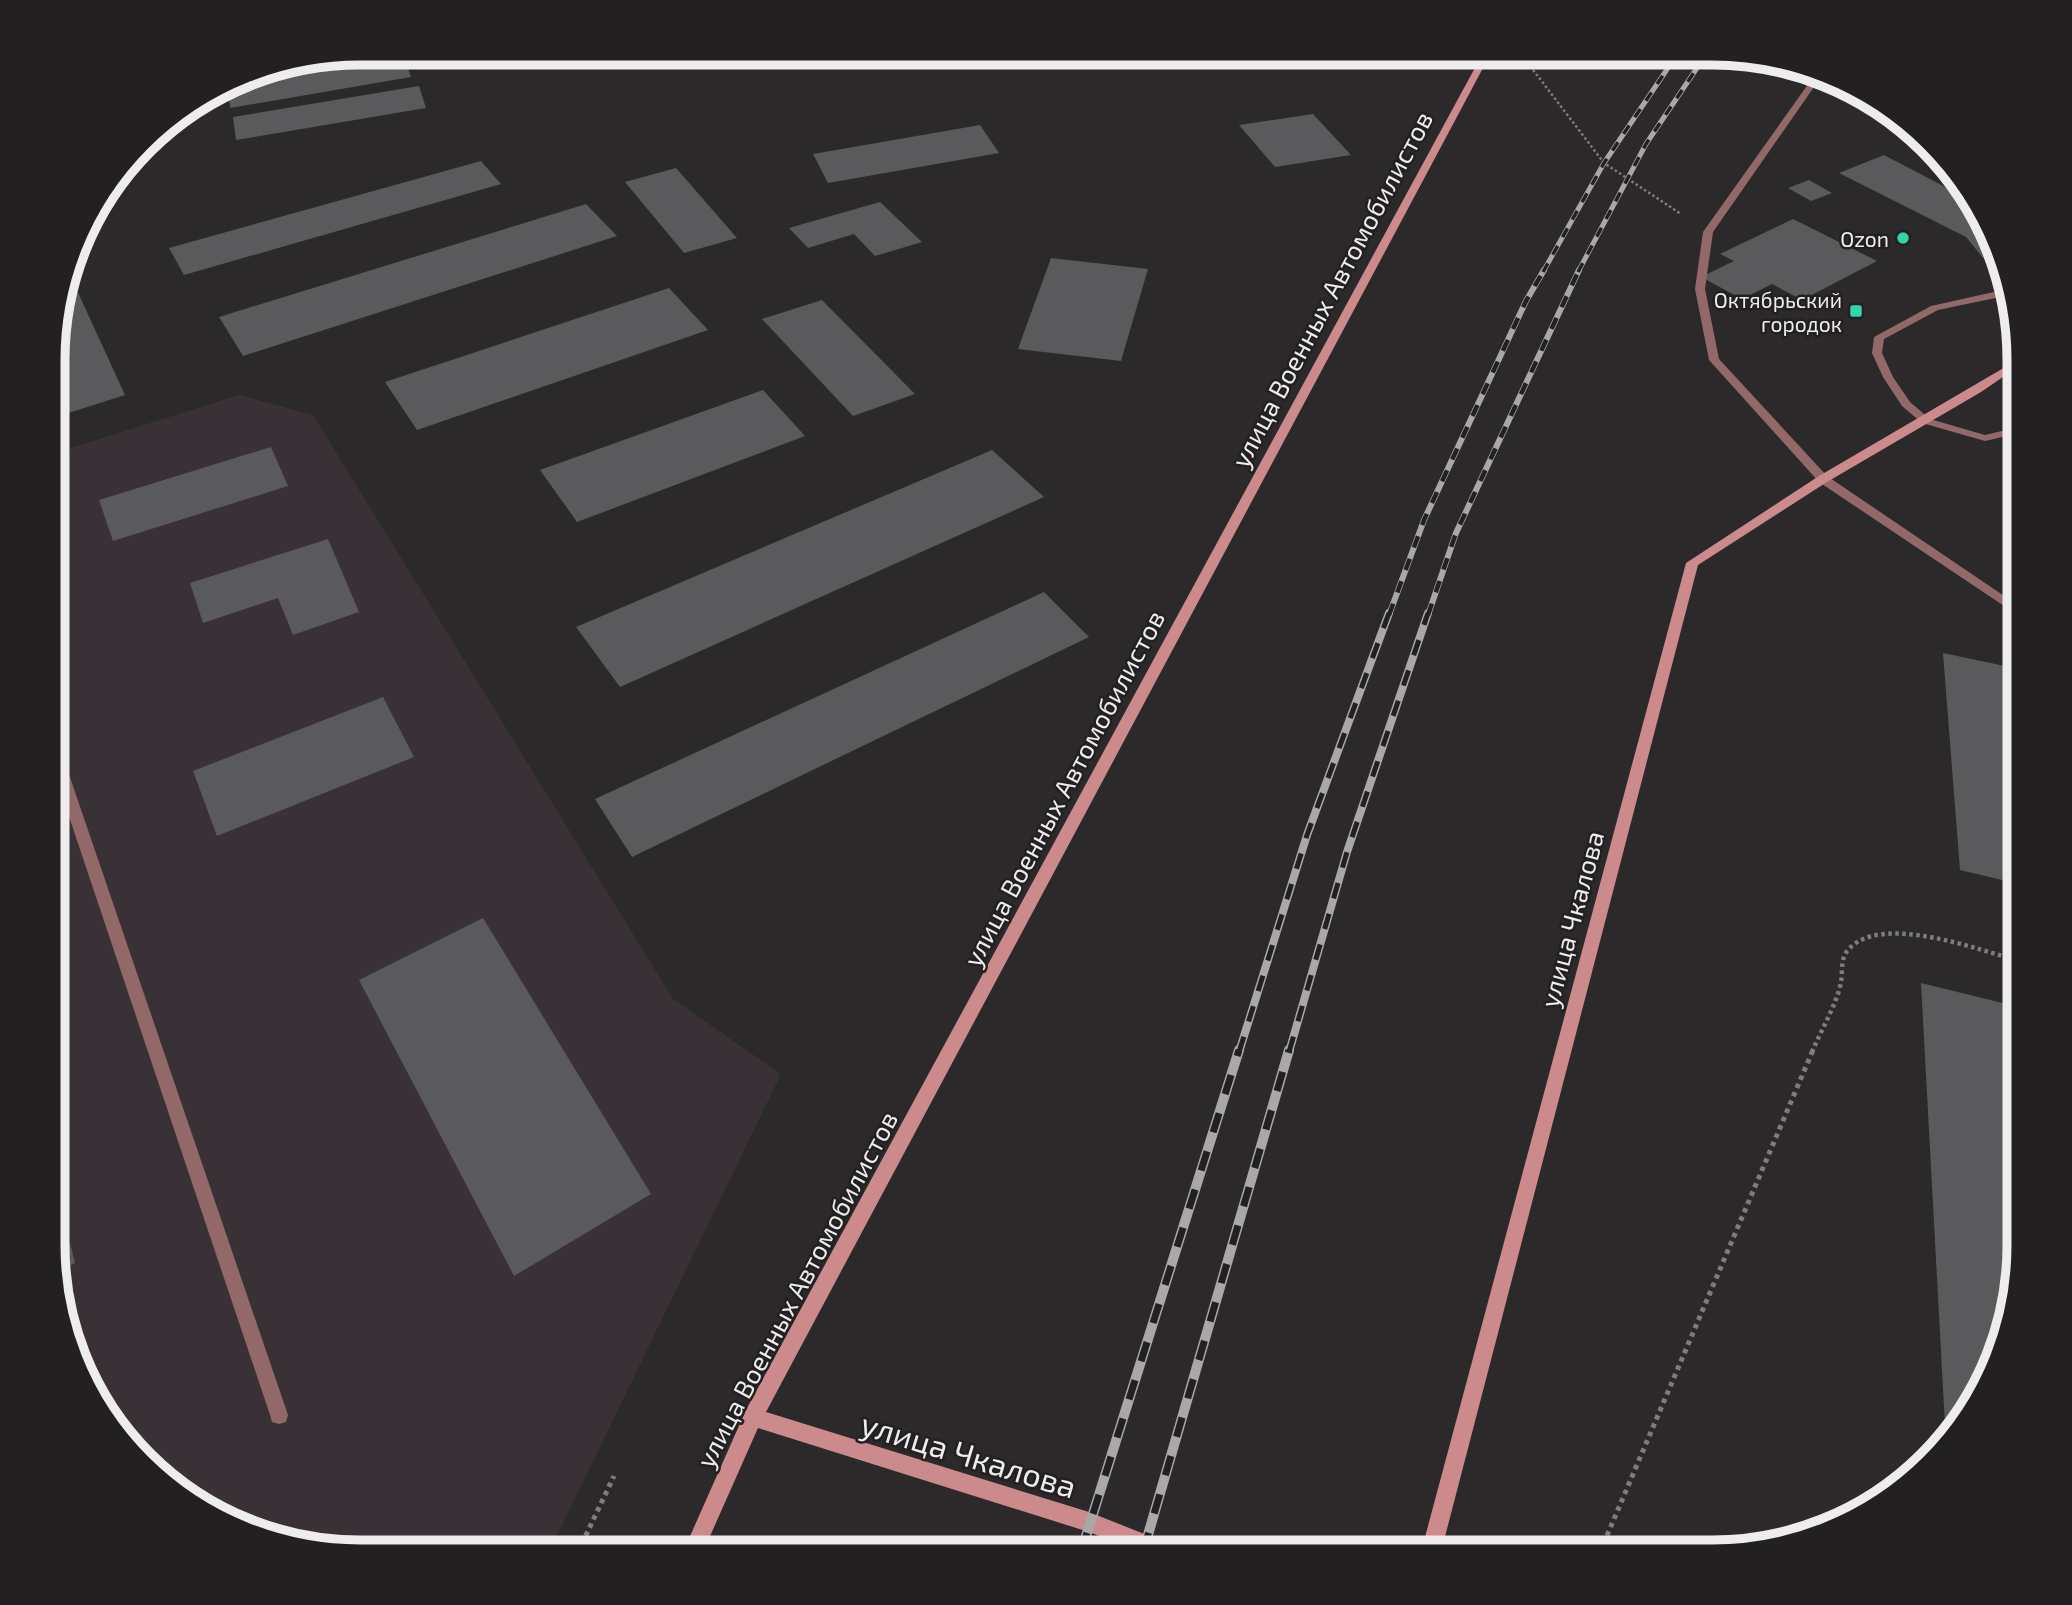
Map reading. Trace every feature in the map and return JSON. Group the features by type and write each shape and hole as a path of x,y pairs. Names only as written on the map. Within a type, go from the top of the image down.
{"street":[{"name":"улица Военных Автомобилистов","path":"698,1540 753,1418 1481,65"},
{"path":"1813,82 1709,232 1700,289 1714,360 1824,479 2007,604"},
{"path":"2000,294 1935,308 1879,337 1877,353 1888,377 1906,404 1926,421 1985,438 2007,433"},
{"name":"улица Чкалова","path":"1435,1540 1692,563 1824,479 1926,421 2007,370"},
{"path":"65,787 279,1415"},
{"name":"улица Чкалова","path":"753,1418 1089,1522 1135,1540"}],"path":[{"path":"1529,65 1604,163 1709,232"},
{"path":"1605,1540 1841,983 1842,961 1848,948 1882,934 1916,935 2007,958"},
{"path":"584,1540 614,1476"}],"shaded area":[{"path":"239,395 313,415 673,999 781,1074 555,1540 341,1540 302,1535 265,1525 212,1501 165,1467 126,1425 95,1376 75,1322 65,1264 65,450"}],"building":[{"path":"355,65 407,65 411,77 230,108 229,95 267,79"},
{"path":"419,86 426,108 236,140 233,117"},
{"path":"1313,114 1351,155 1275,167 1239,125"},
{"path":"980,125 999,153 828,183 813,154"},
{"path":"163,140 163,147 154,149"},
{"path":"1884,155 1955,192 1977,229 1990,259 1984,259 1966,237 1839,173"},
{"path":"481,161 501,184 184,275 169,248"},
{"path":"676,168 737,238 684,253 625,182"},
{"path":"1809,180 1832,193 1811,201 1788,188"},
{"path":"880,202 922,242 875,256 854,234 808,248 789,228"},
{"path":"586,204 617,236 243,356 219,317"},
{"path":"1793,219 1877,261 1802,300 1772,284 1742,299 1701,277 1734,261 1720,254"},
{"path":"1051,258 1148,269 1121,361 1018,349"},
{"path":"75,285 125,395 65,414 65,341"},
{"path":"669,288 708,330 417,430 385,382"},
{"path":"822,300 915,394 853,416 762,319"},
{"path":"763,390 805,436 577,522 540,470"},
{"path":"271,447 288,486 113,541 99,500"},
{"path":"992,450 1044,497 620,687 576,627"},
{"path":"328,539 359,612 293,635 278,598 203,623 190,583"},
{"path":"1044,592 1089,637 632,857 595,799"},
{"path":"1943,653 2007,666 2007,881 1960,870"},
{"path":"383,697 414,757 217,836 193,771"},
{"path":"483,918 651,1194 514,1276 359,980"},
{"path":"1921,983 2007,1004 2005,1284 1997,1322 1985,1358 1968,1393 1945,1426"},
{"path":"65,1223 75,1263 65,1268"}],"railway":[{"path":"1543,272 1604,163 1670,65"},
{"path":"1579,271 1646,144 1699,65"},
{"path":"1389,615 1424,520 1526,301 1544,270"},
{"path":"1428,615 1456,533 1579,271"},
{"path":"1239,1052 1307,835 1389,613"},
{"path":"1289,1052 1347,852 1428,613"},
{"path":"1085,1540 1239,1050"},
{"path":"1146,1540 1289,1050"}],"place":[{"name":"Ozon","path":"1903,238"},
{"name":"Октябрьский городок","path":"1856,311"}]}
